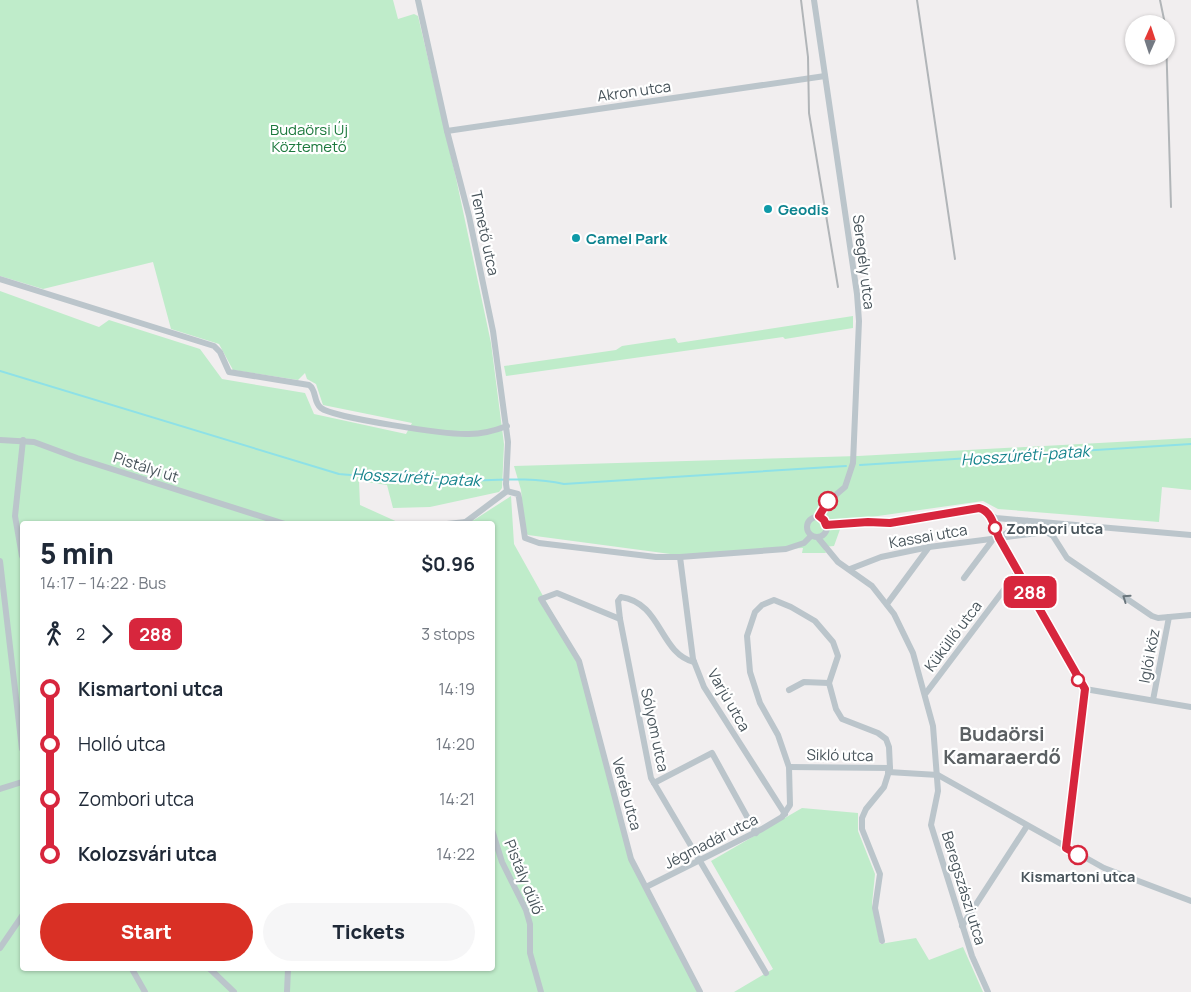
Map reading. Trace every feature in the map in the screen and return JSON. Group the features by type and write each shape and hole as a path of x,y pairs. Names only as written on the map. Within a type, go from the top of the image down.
{"street":[{"name":"Temető utca","path":"418,0 447,131 469,216 487,302 507,426 507,492"},
{"name":"Seregély utca","path":"814,0 858,294 859,322 853,463 845,487 825,504 819,516"},
{"name":"Akron utca","path":"447,131 825,76"},
{"path":"0,279 214,346 220,352 229,372 309,385 313,388 318,405 326,411 378,422 463,434 488,432 507,426"},
{"name":"Pistályi út","path":"0,440 23,440 276,521"},
{"path":"20,545 15,516 23,440"},
{"path":"467,521 507,492 518,494 525,538 533,542 656,557 680,557 786,549 804,543 811,536"},
{"path":"826,525 868,522 890,523 979,508 984,509 991,516 996,538 1018,571 1080,684 1085,689 1191,707"},
{"path":"811,536 808,523 812,517 819,516 826,525 825,534 832,555"},
{"path":"991,516 1191,535"},
{"path":"964,578 996,538 1027,520"},
{"name":"Kassai utca","path":"850,569 881,557 1041,531 1050,533 1070,560 1152,616 1191,615"},
{"path":"811,536 819,539 825,534"},
{"name":"Beregszászi utca","path":"819,539 838,562 872,586 887,604 906,637 926,693 934,726 938,791 931,825 972,956 988,992"},
{"path":"887,604 929,548"},
{"name":"Varjú utca","path":"680,557 694,662 704,687 785,814"},
{"path":"0,561 20,732"},
{"name":"Küküllő utca","path":"926,693 1018,571"},
{"name":"Veréb utca","path":"620,619 557,593 542,599 579,661 631,859 700,992"},
{"name":"Sólyom utca","path":"694,662 686,660 674,650 656,620 643,606 631,598 622,596 618,601 620,619 636,710 654,783 766,973"},
{"path":"785,814 792,798 789,767 778,735 760,703 750,672 747,636 755,612 762,605 774,600 791,607 814,621 832,642 838,656 829,684 836,709 842,719 878,733 886,739 889,747 889,770 884,787 866,808 862,818 862,829 880,874 875,908 882,941"},
{"name":"Iglói köz","path":"1153,700 1169,617"},
{"path":"789,690 804,682 829,684"},
{"path":"1066,848 1085,689"},
{"path":"654,783 712,754 756,832"},
{"name":"Sikló utca","path":"789,767 889,770 938,775"},
{"path":"938,775 1104,868 1191,901"},
{"path":"0,789 20,783"},
{"name":"Jégmadár utca","path":"646,887 756,832 785,814"},
{"path":"962,926 1027,826"},
{"name":"Pistály dűlő","path":"495,840 502,862 526,910 530,924 530,953 541,992"},
{"path":"0,948 20,919"},
{"path":"133,971 145,992"},
{"path":"212,971 234,992"},
{"path":"287,992 288,971"}],"green space":[{"name":"Budaörsi Új Köztemető","path":"0,0 393,0 398,19 414,14 418,16 456,178 491,343 504,444 502,488 499,492 430,507 393,508 387,485 359,481 360,505 395,521 20,521 20,971 495,971 495,521 463,521 474,520 511,496 514,544 580,662 622,828 646,891 698,992 0,992 0,291 99,327 109,320 200,349 222,379 305,393 314,414 406,434 412,423 323,405 316,384 307,379 305,373 298,380 233,370 219,344 171,329 153,262 43,289 0,276"},
{"path":"853,316 853,328 785,339 783,337 506,376 504,366 616,350 622,346 675,338 678,343"},
{"path":"1191,438 1191,490 1162,487 1159,522 998,509 983,501 843,521 834,546 823,547 826,553 802,553 803,548 678,555 528,535 525,531 521,490 514,466 858,456"},
{"path":"802,808 858,813 858,831 875,874 872,904 880,944 916,938 929,960 963,947 983,992 734,992 773,969 711,861"}],"waterway":[{"name":"Hosszúréti-patak","path":"0,371 339,474 424,481 537,480 564,484 846,466"},
{"name":"Hosszúréti-patak","path":"860,465 1191,444"}],"railway":[{"path":"801,0 808,57 809,113 838,287"},
{"path":"917,0 955,259"},
{"path":"1160,0 1163,15"},
{"path":"1167,65 1171,207"}],"bus line":[{"name":"288","path":"828,501 822,507 819,516 826,525 852,522 890,523 979,508 984,509 991,516 999,538 1080,684 1085,689 1066,848 1078,855"}],"place":[{"name":"Geodis","path":"768,209"},
{"name":"Camel Park","path":"576,238"},
{"name":"Zombori utca","path":"995,528"},
{"name":"Kismartoni utca","path":"1078,855"}],"district":[{"name":"Budaörsi Kamaraerdő","path":"1002,744"}]}
